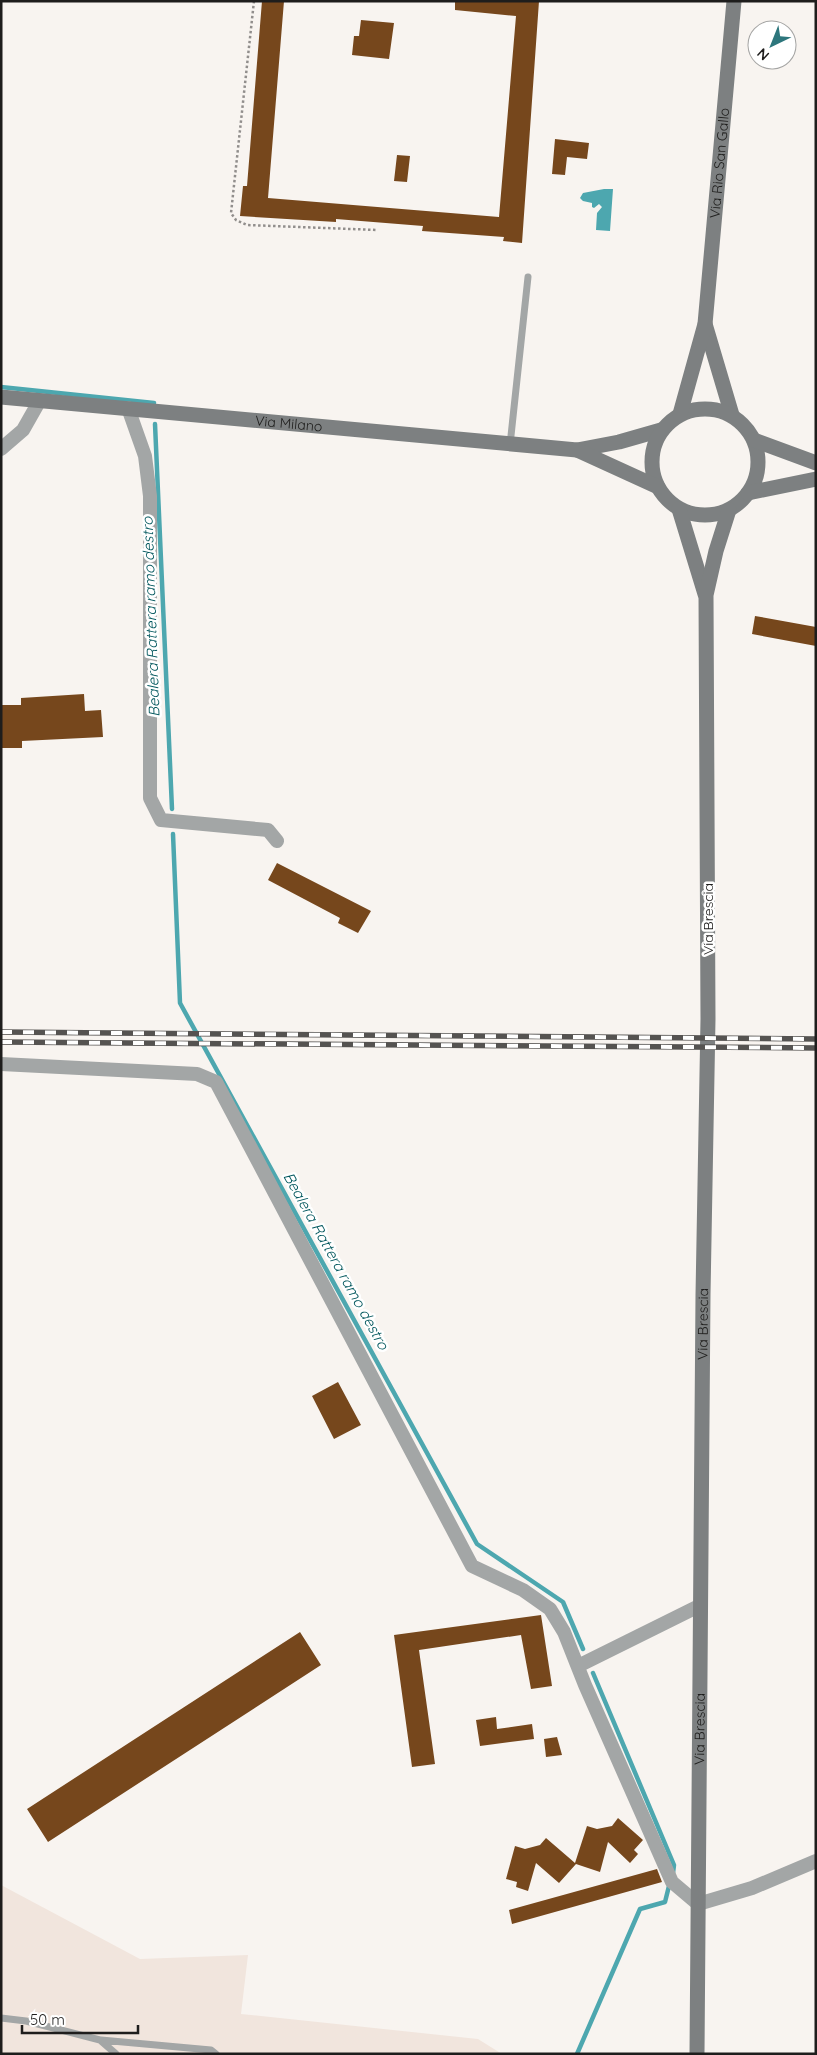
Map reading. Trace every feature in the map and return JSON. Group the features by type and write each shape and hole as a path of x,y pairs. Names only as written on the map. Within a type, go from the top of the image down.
{"main road":[{"name":"Via Rio San Gallo","path":"680,414 705,324 734,1"},
{"name":"Via Rio San Gallo","path":"705,324 732,415"},
{"name":"Via Milano","path":"1,397 577,450 619,442 662,430"},
{"path":"697,408 715,409 732,415 744,426 754,440 758,453 758,468 755,481 748,493 729,510 713,515 704,515 679,509 667,500 658,487 652,473 651,458 654,443 662,430 680,414 697,408"},
{"path":"754,440 816,463"},
{"name":"Via Milano","path":"577,450 658,487"},
{"path":"748,493 816,479"},
{"path":"679,509 706,595"},
{"path":"706,595 716,551 729,510"},
{"name":"Via Brescia","path":"697,2054 708,1018 706,595"}],"street":[{"path":"1,449 24,430 40,400"},
{"path":"128,408 145,456 150,496 150,798 161,820 268,830 277,841"},
{"path":"1,1064 197,1074 216,1082 472,1566 523,1590 550,1609 564,1632 670,1878 698,1904 752,1888 816,1861"},
{"path":"578,1666 701,1606"}],"lane":[{"path":"510,445 528,277"},
{"path":"1,2018 26,2021 100,2040 211,2050 216,2054"},
{"path":"100,2040 116,2054"}],"path":[{"path":"254,1 244,104 232,188 231,213 236,220 247,225 377,230"}],"shaded area":[{"path":"1,1885 140,1959 248,1955 241,2014 478,2039 502,2054 1,2054"}],"water":[{"path":"613,189 610,231 596,230 597,213 602,207 599,204 594,208 592,203 583,201 580,198 583,193"}],"building":[{"path":"262,1 284,1 268,198 499,217 516,16 455,10 455,1 539,1 522,243 503,241 504,237 422,231 423,226 336,219 336,222 240,216 243,186 247,186"},
{"path":"361,20 394,23 389,59 352,55 354,36 359,36"},
{"path":"555,139 589,143 587,159 567,157 565,175 552,174"},
{"path":"397,155 410,156 407,182 394,181"},
{"path":"755,616 816,627 816,646 752,634"},
{"path":"84,694 85,711 101,710 103,737 22,741 22,748 1,748 1,705 21,705 21,698"},
{"path":"277,863 371,911 358,933 338,923 340,918 268,880"},
{"path":"338,1382 361,1425 334,1439 312,1396"},
{"path":"541,1615 552,1686 531,1689 521,1635 419,1650 435,1764 412,1767 394,1635"},
{"path":"300,1632 321,1665 48,1842 27,1809"},
{"path":"496,1717 497,1729 532,1724 534,1739 480,1746 476,1720"},
{"path":"557,1737 562,1755 546,1757 544,1739"},
{"path":"618,1818 643,1840 634,1850 638,1854 630,1863 608,1842 600,1872 576,1864 559,1883 536,1863 528,1891 516,1887 517,1882 506,1879 515,1846 525,1849 540,1845 546,1838 575,1863 587,1826 597,1829 612,1826"},
{"path":"657,1869 662,1882 512,1924 509,1910"}],"waterway":[{"name":"Bealera Rattera ramo destro","path":"1,387 154,403"},
{"name":"Bealera Rattera ramo destro","path":"155,424 172,809"},
{"name":"Bealera Rattera ramo destro","path":"173,834 180,1003 477,1544 563,1602 583,1649"},
{"name":"Bealera Rattera ramo destro","path":"593,1673 674,1865 673,1873"},
{"name":"Bealera Rattera ramo destro","path":"577,2054 640,1909 665,1902 670,1882"}],"railway":[{"path":"1,1032 816,1039"},
{"path":"1,1042 816,1048"}]}
